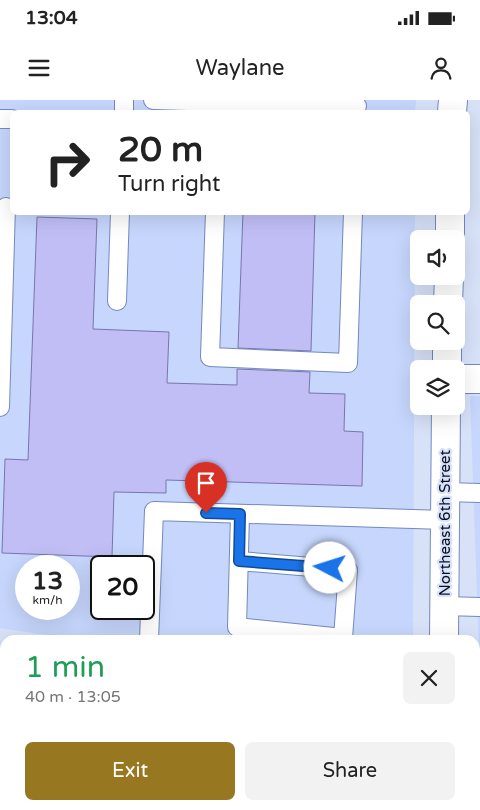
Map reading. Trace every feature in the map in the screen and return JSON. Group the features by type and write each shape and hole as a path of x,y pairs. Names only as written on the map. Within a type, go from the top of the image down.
{"street":[{"path":"450,215 450,230"},
{"path":"465,378 480,379"},
{"name":"Northeast 6th Street","path":"444,635 446,415"}],"lane":[{"path":"153,100 357,106"},
{"path":"0,407 6,207"},
{"path":"117,301 120,215"},
{"path":"215,215 210,357 348,363 353,215"},
{"path":"445,492 480,493"},
{"path":"149,635 154,511 445,520"},
{"path":"240,514 237,627 314,635"},
{"path":"239,561 348,570 343,635"},
{"path":"444,606 480,607"}],"shaded area":[{"path":"0,100 416,100 415,110 10,110 10,215 415,215 415,230 410,230 410,285 415,285 415,295 410,295 410,350 414,350 414,360 410,360 410,415 414,415 413,635 46,635 0,628"},
{"path":"470,396 480,396 480,635 478,635"}],"building":[{"path":"243,215 315,215 311,351 238,348"},
{"path":"37,217 97,219 93,329 169,332 167,383 237,385 237,369 310,372 309,393 345,394 344,431 363,432 362,486 166,480 166,493 114,492 112,555 90,556 2,553 5,459 28,460"}],"route":[{"path":"206,513 240,514 239,561 330,568"}]}
